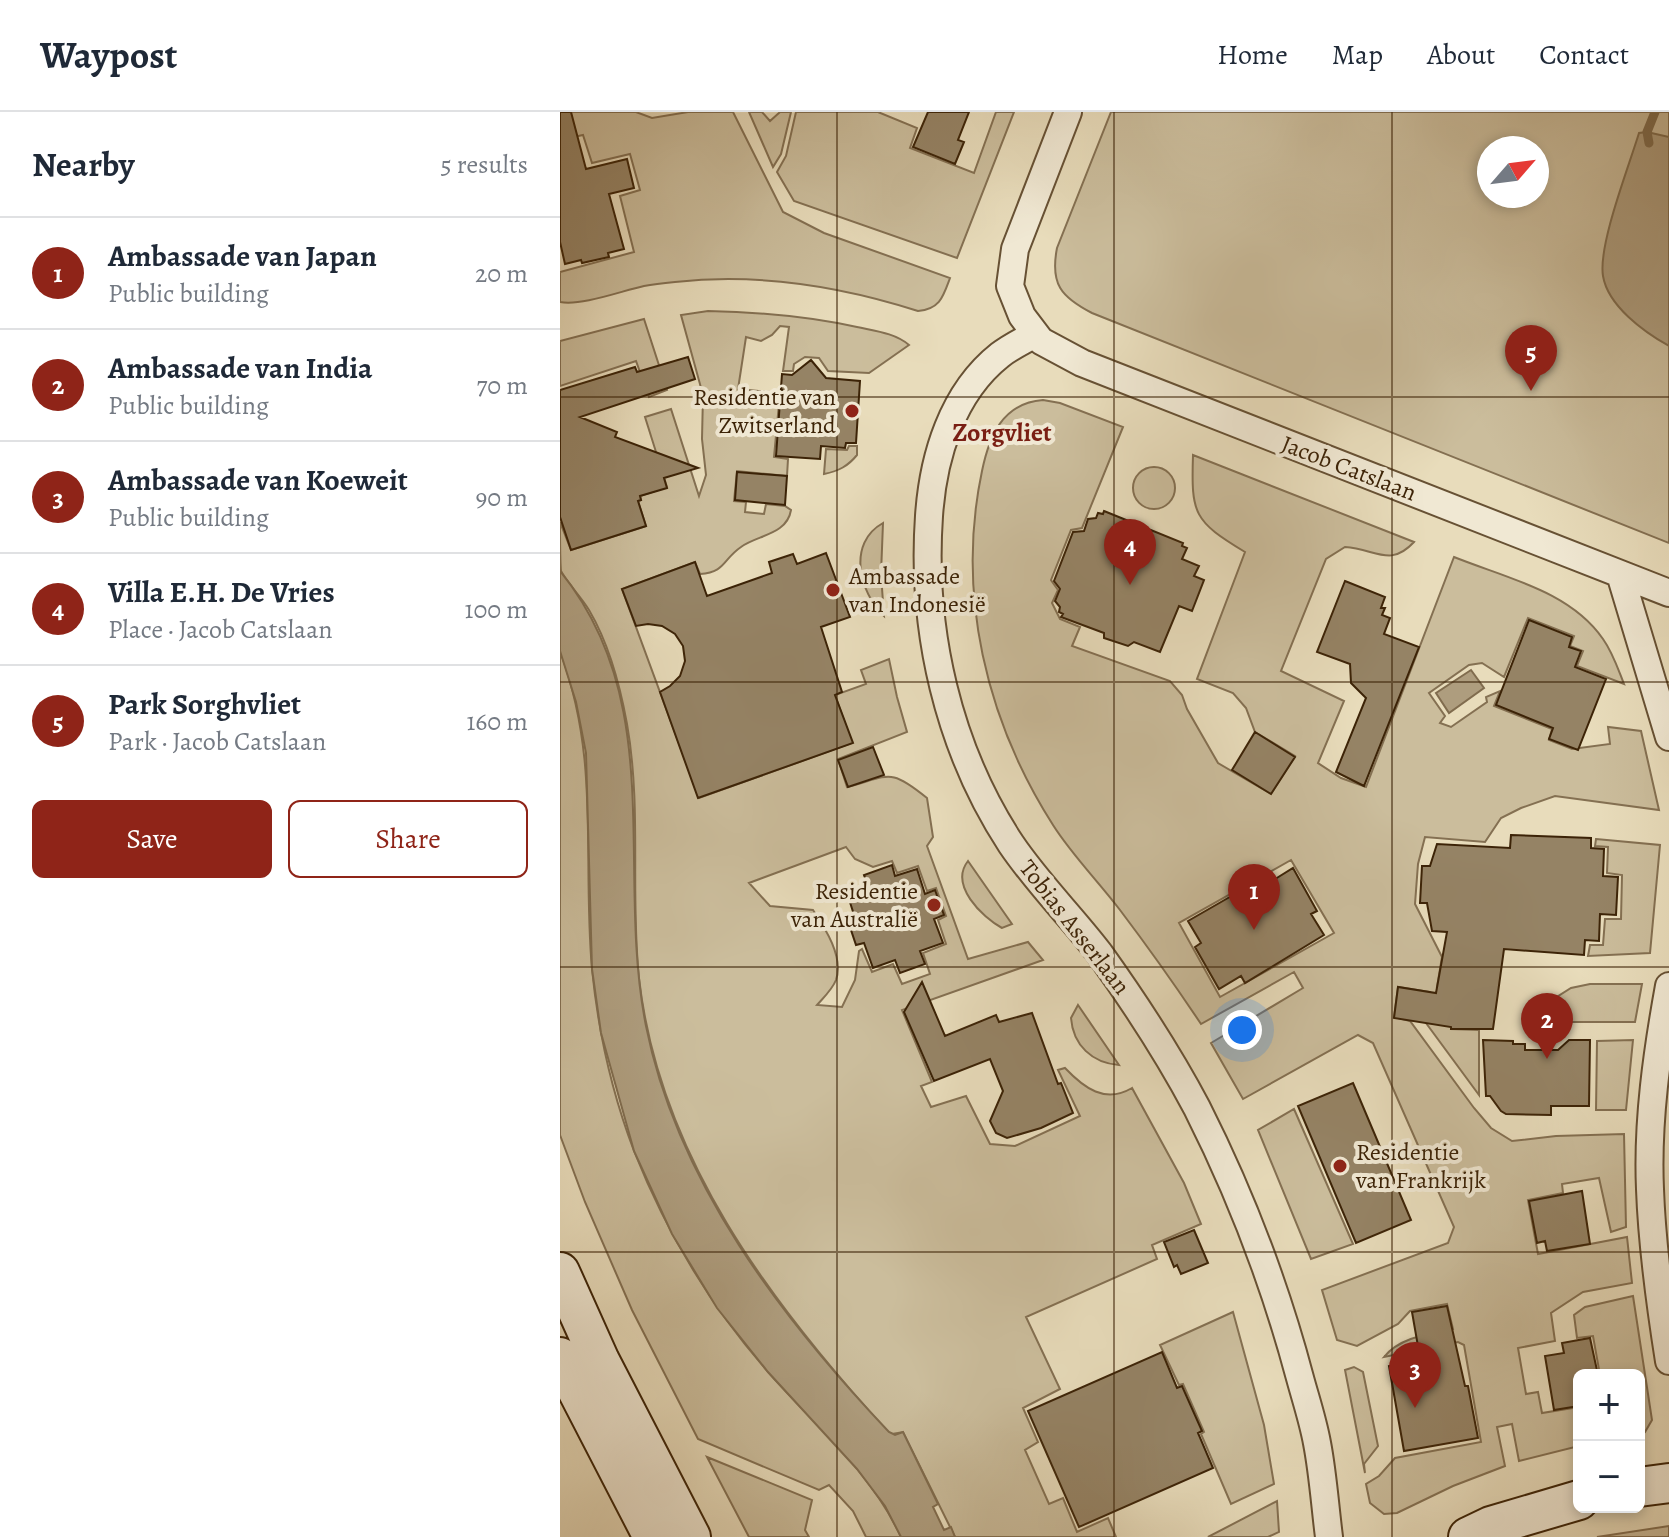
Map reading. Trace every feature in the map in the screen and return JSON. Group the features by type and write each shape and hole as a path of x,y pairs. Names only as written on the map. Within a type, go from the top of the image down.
{"main road":[{"path":"560,1272 600,1361 691,1537"},
{"path":"560,1357 653,1537"},
{"path":"1645,1486 1669,1483"},
{"path":"1468,1537 1491,1526 1573,1502"}],"street":[{"path":"1035,334 1015,303 1010,286 1015,249 1068,112"},
{"name":"Jacob Catslaan","path":"1035,334 1046,346 1082,363 1669,593"},
{"name":"Tobias Asserlaan","path":"1035,334 1000,354 969,386 944,439 931,480 928,537 930,609 935,649 957,738 986,801 1038,883 1098,953 1161,1045 1233,1180 1287,1326 1317,1440 1329,1537"},
{"path":"1620,574 1669,737"},
{"path":"1669,986 1659,1040 1650,1188 1661,1311 1669,1361"}],"shaded area":[{"path":"560,112 636,112 652,118 688,112 733,112 783,212 824,233 950,278 943,296 931,308 918,311 828,288 737,279 652,285 590,300 560,302 560,272 634,252 620,196 640,190 630,154 592,163 583,135 560,140"},
{"path":"749,112 762,112 770,121 780,112 791,112 781,154 773,167"},
{"path":"796,112 878,112 917,128 910,148 974,173 996,112 1014,112 957,258 794,201 777,172 786,156"},
{"path":"1111,112 1669,112 1669,543 1092,313 1072,301 1060,288 1055,260"},
{"path":"1639,133 1669,137 1669,346 1638,326 1619,308 1603,276 1605,245 1615,205"},
{"path":"708,311 801,317 884,333 909,345 869,373 828,371 819,358 805,357 794,364 793,371 783,371 789,327 780,326 761,341 746,337 738,389 780,393 774,457 788,459 787,476 737,471 734,501 746,502 745,512 764,514 766,504 785,506 791,510 788,518 778,530 741,547 715,571 700,574 695,562 622,589 699,798 852,743 835,695 866,684 861,670 889,659 907,732 838,759 847,787 889,777 905,782 927,798 933,837 927,846 968,959 1028,942 1043,960 902,1010 932,1082 921,1086 931,1107 966,1096 990,1144 1015,1146 1080,1116 1058,1070 1065,1068 1087,1087 1104,1094 1122,1093 1132,1088 1184,1183 1201,1224 1152,1245 1157,1259 1026,1317 1060,1389 1023,1408 1038,1442 1025,1450 1049,1504 1063,1498 1077,1532 1108,1518 1116,1537 955,1537 903,1432 888,1432 803,1332 763,1279 727,1224 696,1166 670,1106 651,1043 639,978 634,788 627,724 617,680 602,637 589,610 561,571 560,522 571,550 646,526 638,501 641,500 640,496 667,487 645,417 671,409 699,496 706,475 702,439 703,395 681,315","holes":["846,847 855,859 873,867 892,861 897,873 918,866 927,891 936,888 946,916 938,920 946,944 923,953 930,974 902,984 893,964 872,972 862,949 859,951 855,980 842,1007 817,1005 832,987 838,971 828,934 813,910 770,906 749,883"]},
{"path":"644,319 667,390 649,397 636,361 560,386 560,341"},
{"path":"1043,400 1060,403 1123,427 1082,528 1071,530 1051,580 1058,590 1052,603 1060,619 1080,627 1072,646 1170,681 1182,695 1218,763 1271,794 1295,756 1255,732 1246,708 1233,693 1197,679 1245,552 1215,532 1199,514 1193,491 1193,455 1414,542 1390,556 1345,547 1326,559 1281,671 1344,701 1318,763 1341,778 1366,787 1454,557 1555,597 1589,623 1610,650 1624,684 1577,666 1583,651 1570,646 1574,636 1528,618 1504,677 1482,663 1469,665 1429,693 1445,716 1440,723 1451,727 1487,702 1486,697 1500,691 1494,706 1552,729 1549,740 1572,749 1610,744 1608,727 1641,731 1659,810 1555,796 1501,818 1485,842 1425,837 1418,864 1415,904 1442,957 1437,987 1453,989 1451,1029 1479,1030 1479,1095 1426,1023 1430,992 1398,987 1394,1017 1410,1021 1491,1128 1512,1141 1624,1134 1626,1227 1611,1232 1599,1178 1562,1184 1563,1193 1528,1200 1538,1254 1627,1237 1632,1283 1583,1292 1551,1313 1555,1341 1518,1348 1526,1394 1538,1392 1542,1413 1573,1408 1573,1448 1519,1461 1512,1424 1497,1427 1505,1466 1453,1486 1397,1513 1384,1514 1370,1503 1366,1484 1379,1476 1395,1458 1481,1442 1464,1345 1458,1342 1384,1357 1407,1341 1453,1329 1447,1304 1410,1311 1398,1324 1357,1346 1337,1340 1322,1290 1448,1243 1454,1227 1373,1043 1358,1035 1243,1099 1211,1043 1303,988 1294,972 1201,1024 1112,899 1060,836 1030,785 994,699 975,609 973,563 975,517 989,446 1000,424 1017,408","holes":["1291,860 1334,933 1220,997 1179,923"]},
{"path":"849,446 857,446 854,459 843,468 824,474 826,449 847,450"},
{"path":"1154,467 1169,473 1175,488 1169,503 1154,509 1139,503 1133,488 1139,473"},
{"path":"883,523 881,574 884,616 868,594 861,568 864,543"},
{"path":"560,571 594,623 615,677 627,733 638,967 646,1026 661,1084 682,1139 708,1193 773,1295 810,1343 889,1432 895,1435 903,1432 938,1504 933,1507 944,1530 951,1527 955,1537 901,1537 885,1506 857,1469 768,1372 717,1308 672,1234 634,1151 601,1033 592,969 586,753 576,702 560,651"},
{"path":"560,651 573,692 586,770 589,928 598,1015 613,1084 634,1151 660,1211 709,1295 769,1373 858,1470 889,1513 901,1537 866,1537 853,1511 829,1485 819,1490 698,1439 632,1310 585,1202 560,1135"},
{"path":"1471,670 1484,688 1449,713 1436,693"},
{"path":"1596,839 1660,845 1650,953 1588,956 1590,945 1603,945 1605,919 1621,919 1622,875 1607,873 1608,847 1595,846"},
{"path":"968,861 1012,924 1002,928 970,899 962,880"},
{"path":"1590,984 1642,984 1635,1022 1562,1022 1554,1012 1552,1000 1571,988"},
{"path":"1078,1005 1119,1065 1100,1061 1080,1044 1071,1018"},
{"path":"1633,1040 1626,1110 1596,1110 1597,1041"},
{"path":"1294,1109 1353,1244 1311,1259 1258,1130"},
{"path":"1633,1296 1644,1369 1599,1369 1593,1336 1577,1338 1574,1315 1585,1307"},
{"path":"1233,1312 1264,1425 1274,1484 1231,1504 1183,1384 1179,1385 1160,1345"},
{"path":"1354,1367 1363,1372 1378,1446 1364,1464 1365,1473 1345,1370"},
{"path":"1645,1374 1652,1420 1645,1432"},
{"path":"707,1457 812,1500 805,1530 809,1537 749,1537"},
{"path":"1277,1501 1279,1532 1268,1537 1208,1537"},
{"path":"1669,1526 1669,1537 1597,1537"}],"building":[{"path":"560,112 571,112 586,169 627,159 634,188 609,194 624,249 608,253 609,257 565,264 560,242"},
{"path":"928,112 969,112 958,140 964,142 955,164 913,147"},
{"path":"688,357 695,379 580,417 617,432 615,437 698,468 664,478 667,488 640,496 641,500 638,501 646,526 571,550 560,517 560,390 635,367 637,372"},
{"path":"811,360 826,378 860,381 856,443 846,443 845,448 821,446 820,459 776,456 782,374 792,375"},
{"path":"737,472 787,476 785,505 735,500"},
{"path":"1104,511 1183,543 1182,546 1187,548 1182,559 1199,566 1194,576 1204,580 1192,611 1179,606 1160,652 1134,642 1128,646 1104,638 1104,633 1061,617 1063,614 1059,612 1060,607 1055,601 1060,589 1054,581 1073,532 1084,531 1088,519 1096,518 1098,513 1103,514"},
{"path":"826,553 850,617 821,627 842,692 835,695 853,743 698,798 660,692 680,676 685,661 683,646 675,634 662,626 636,626 622,589 695,562 707,596 772,573 769,562 793,554 797,564"},
{"path":"1345,581 1385,597 1382,615 1390,618 1384,634 1419,647 1364,786 1336,772 1366,698 1351,683 1350,664 1317,652"},
{"path":"1529,620 1572,637 1569,647 1581,651 1575,667 1606,679 1578,750 1549,739 1553,728 1496,705"},
{"path":"1255,732 1295,757 1271,794 1232,770"},
{"path":"873,747 884,775 848,787 838,760"},
{"path":"1511,835 1591,838 1591,848 1604,849 1603,876 1618,877 1616,915 1600,914 1599,941 1585,940 1584,955 1504,949 1493,1029 1451,1029 1394,1018 1398,987 1436,993 1447,932 1432,931 1427,903 1420,903 1422,866 1430,866 1437,844 1510,848"},
{"path":"892,865 895,876 917,869 925,894 935,890 944,915 934,919 943,943 920,951 925,964 900,973 895,960 873,968 864,943 856,945 848,921 855,918 847,893 868,886 864,875"},
{"path":"1293,868 1317,911 1311,914 1324,935 1245,983 1241,976 1219,989 1195,947 1201,943 1188,921 1268,875 1272,881"},
{"path":"922,982 945,1036 996,1015 999,1022 1032,1013 1058,1084 1061,1083 1073,1113 1041,1128 1007,1138 996,1133 990,1121 1003,1091 990,1059 934,1081 904,1012"},
{"path":"1483,1040 1513,1041 1513,1044 1525,1044 1525,1050 1558,1050 1569,1040 1590,1040 1589,1106 1551,1106 1551,1115 1506,1114 1501,1111 1490,1096 1486,1096"},
{"path":"1353,1083 1411,1220 1356,1243 1298,1106"},
{"path":"1582,1191 1590,1244 1547,1251 1545,1241 1537,1243 1529,1201"},
{"path":"1194,1230 1208,1263 1181,1274 1177,1265 1174,1267 1164,1242"},
{"path":"1447,1306 1478,1438 1404,1451 1389,1366 1396,1365 1394,1357 1419,1352 1412,1312"},
{"path":"1590,1338 1597,1369 1573,1369 1573,1407 1554,1410 1545,1356 1564,1353 1562,1343"},
{"path":"1162,1352 1177,1388 1182,1386 1202,1431 1198,1433 1213,1468 1079,1527 1028,1411"}],"waterway":[{"path":"1649,143 1647,132 1655,112"}],"place":[{"name":"Park Sorghvliet","path":"1531,391"},
{"name":"Residentie van Zwitserland","path":"852,411"},
{"name":"Villa E.H. De Vries","path":"1130,585"},
{"name":"Ambassade van Indonesië","path":"833,590"},
{"name":"Residentie van Australië","path":"934,905"},
{"name":"Ambassade van Japan","path":"1254,930"},
{"name":"Ambassade van India","path":"1547,1059"},
{"name":"Residentie van Frankrijk","path":"1340,1166"},
{"name":"Ambassade van Koeweit","path":"1415,1408"}],"district":[{"name":"Zorgvliet","path":"1002,432"}]}
